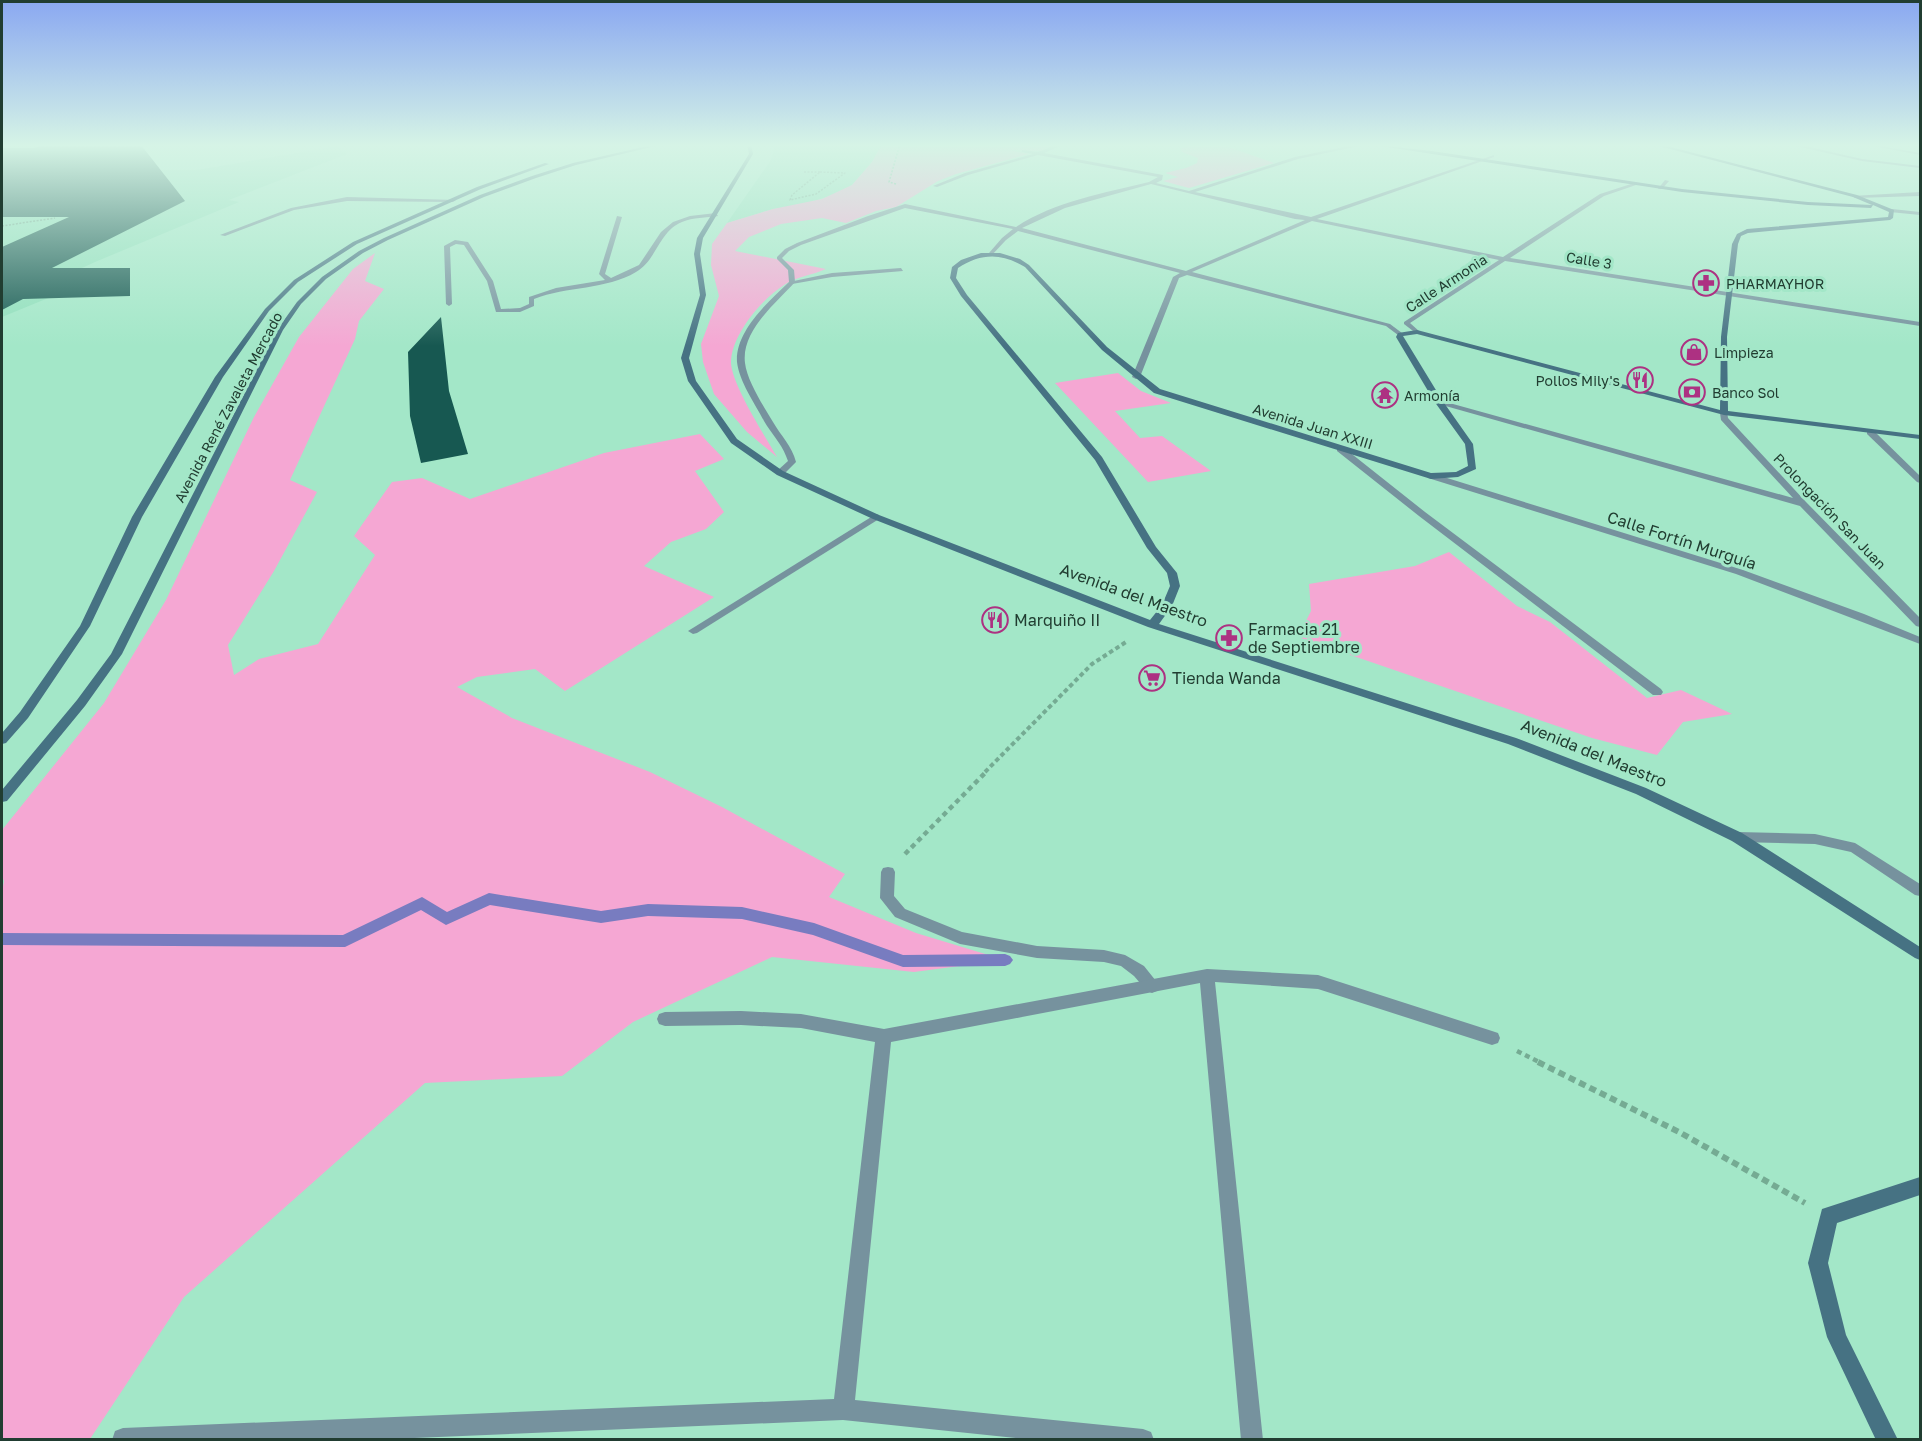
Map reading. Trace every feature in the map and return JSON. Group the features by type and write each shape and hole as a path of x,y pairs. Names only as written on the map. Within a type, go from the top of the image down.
{"main road":[{"name":"Avenida René Zavaleta Mercado","path":"2,740 24,715 85,626 137,517 219,377 267,310 296,281 355,243 427,211"},
{"name":"Avenida René Zavaleta Mercado","path":"2,798 81,703 116,654 280,330 299,303 324,278 361,252 449,211"},
{"name":"Avenida del Maestro","path":"718,211 700,238 697,254 703,295 685,358 692,381 734,441 780,473 876,518 1152,625 1512,741 1641,791 1737,837 1920,954"},
{"path":"1724,413 1724,337 1738,235 1747,231 1890,218 1892,211"},
{"name":"Avenida Juan XXIII","path":"1152,625 1167,606 1175,586 1172,573 1152,548 1099,459 964,296 952,278 955,267 974,256 992,254 1017,258 1101,344 1136,377 1157,391 1431,476 1458,474 1473,467 1469,444 1438,401 1399,337 1400,334"},
{"path":"1400,334 1417,332 1724,413 1920,437"},
{"path":"1887,1440 1837,1337 1818,1263 1829,1216 1920,1186"}],"street":[{"path":"223,235 287,211"},
{"path":"792,282 791,270 779,258 787,250 888,211"},
{"path":"929,211 1014,228 1186,272 1388,325 1400,334"},
{"path":"992,254 999,242 1014,228 1054,211"},
{"name":"Calle 3","path":"1267,211 1505,258 1920,324"},
{"path":"1136,377 1176,277 1333,211"},
{"name":"Calle Armonia","path":"1417,332 1406,323 1579,211"},
{"path":"1894,211 1920,214"},
{"path":"449,304 446,256 447,246 455,242 466,243 490,281 498,311 526,309 532,305 531,298 545,291 621,277 645,264 662,234 675,223 690,218 716,215"},
{"path":"609,280 602,274 619,217"},
{"path":"780,473 792,462 790,452 770,424 741,364 741,347 750,332 792,282 832,275 901,270"},
{"path":"1438,401 1803,504"},
{"name":"Prolongación San Juan","path":"1724,413 1724,418 1803,504 1920,624"},
{"path":"1870,432 1920,480"},
{"path":"1340,449 1657,692"},
{"name":"Calle Fortín Murguía","path":"1431,476 1656,545 1868,619 1920,641"},
{"path":"693,631 876,518"},
{"path":"1737,837 1815,839 1855,848 1920,891"},
{"path":"888,872 887,898 900,913 921,923 971,940 1038,952 1104,956 1125,961 1139,971 1152,986"},
{"path":"1206,975 1252,1440"},
{"path":"665,1019 741,1018 801,1021 884,1036 1206,975 1318,982 1492,1038"},
{"path":"843,1409 884,1036"},
{"path":"123,1439 843,1409 1143,1440"}],"path":[{"path":"2,226 55,218"},
{"path":"888,872 1092,664 1152,625"},
{"path":"1492,1038 1678,1132 1829,1216"}],"shaded area":[{"path":"2,211 217,211 82,268 58,294 2,317"},
{"path":"735,211 766,211 727,223"},
{"path":"766,211 875,211 846,223 822,218 781,224 749,237 735,251 826,269 788,282 775,291 749,319 732,352 731,363 737,384 777,457 747,432 714,394 703,362 701,344 719,296 711,265 712,244 727,223"},
{"path":"375,253 365,281 384,289 359,321 355,339 290,480 317,492 274,571 228,645 234,675 259,659 318,644 375,555 354,536 392,482 422,478 470,499 604,453 700,434 724,459 695,471 724,512 706,529 671,542 644,566 714,597 565,691 535,669 477,677 457,687 512,718 650,772 722,807 845,874 829,897 916,933 1005,960 914,972 772,957 633,1022 562,1076 425,1083 184,1297 90,1439 2,1439 2,892 4,881 2,877 2,830 104,703 166,600 254,417 299,337 353,269"},
{"path":"1118,373 1141,391 1171,403 1115,411 1140,438 1162,436 1211,471 1148,482 1055,383"},
{"path":"1449,552 1517,606 1550,622 1647,698 1681,690 1732,714 1683,722 1657,755 1592,738 1298,637 1311,611 1309,584 1415,566"}],"building":[{"path":"2,211 165,211 52,268 130,268 130,296 23,299 2,310 2,247 69,217 2,217"},
{"path":"441,317 449,391 468,454 421,463 410,416 408,352"}],"waterway":[{"path":"2,939 345,941 422,903 446,919 489,899 601,917 648,910 742,913 814,929 903,961 1005,960"}],"place":[{"name":"PHARMAYHOR","path":"1706,283"},
{"name":"Limpieza","path":"1694,352"},
{"name":"Pollos Mily's","path":"1640,380"},
{"name":"Banco Sol","path":"1692,392"},
{"name":"Armonía","path":"1385,395"},
{"name":"Marquiño II","path":"995,620"},
{"name":"Farmacia 21 de Septiembre","path":"1229,638"},
{"name":"Tienda Wanda","path":"1152,678"}]}
